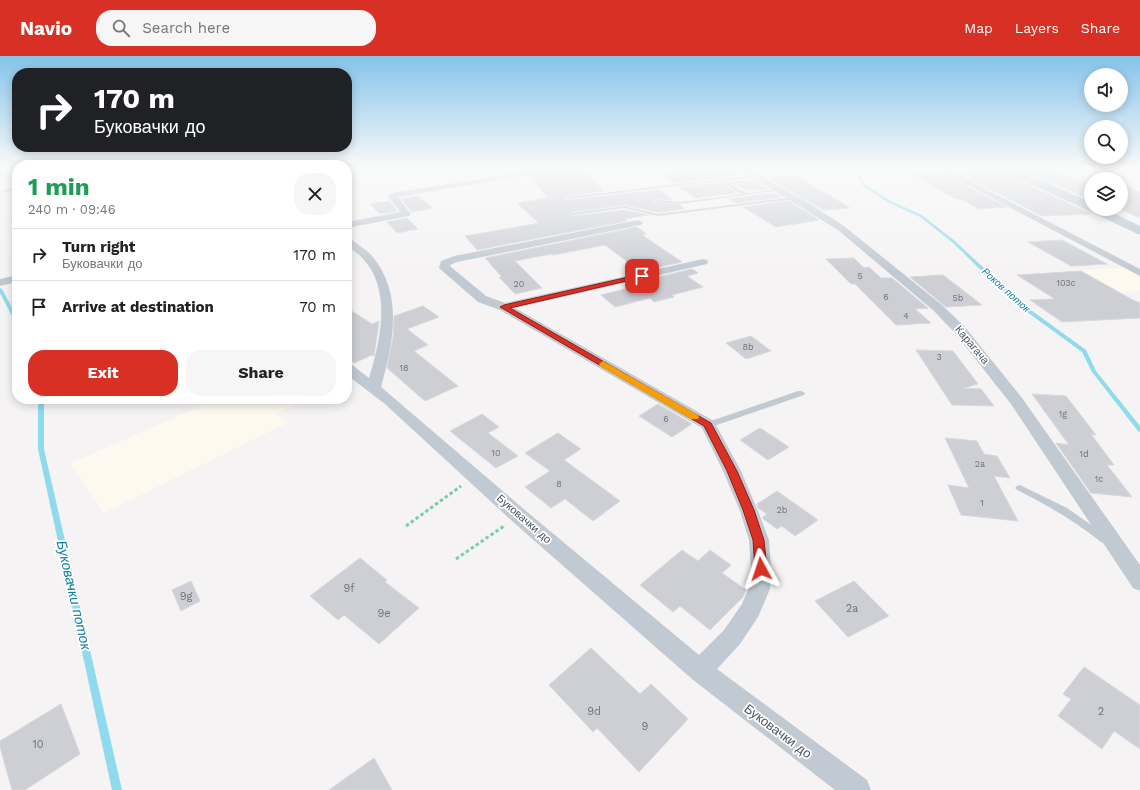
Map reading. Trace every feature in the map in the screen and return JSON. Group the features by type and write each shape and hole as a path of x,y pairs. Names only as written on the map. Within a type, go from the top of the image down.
{"main road":[{"path":"1109,216 1140,231"}],"street":[{"path":"352,224 406,214 397,203"},
{"name":"Карагача","path":"801,203 841,228 938,308 960,329 1017,401 1140,582"},
{"path":"1007,203 1140,273"},
{"path":"638,223 454,258 445,264 445,268 482,299 504,307 708,425 732,471 749,510 759,540 761,569 759,589 750,610 732,637 700,671"},
{"path":"352,245 368,259 380,279 388,306 382,357 374,387"},
{"path":"504,307 703,262"},
{"path":"0,283 12,279"},
{"name":"Буковачки до","path":"352,372 374,387 519,516 700,671 857,790"}],"lane":[{"path":"573,214 624,207 658,215 751,203"},
{"path":"708,425 801,393"},
{"path":"1020,488 1055,505 1079,520 1119,551"}],"path":[{"path":"406,526 474,476"},
{"path":"456,559 519,516"}],"shaded area":[{"path":"1129,267 1140,273 1140,291 1052,297 1016,274"},
{"path":"206,404 297,404 277,414 287,423 104,513 71,463"}],"building":[{"path":"391,203 397,211 380,214 370,204"},
{"path":"405,203 427,203 433,208 412,212"},
{"path":"517,203 664,203 680,205 685,209 658,212 624,205 573,212 570,215 573,216 624,210 649,215 624,219 627,221 477,250 465,236 539,223"},
{"path":"772,203 793,203 819,220 776,227 743,207"},
{"path":"811,203 842,203 850,208 823,210"},
{"path":"969,203 1000,203 1007,207 979,209"},
{"path":"1017,203 1068,203 1084,211 1084,214 1042,216"},
{"path":"1128,203 1140,203 1140,218 1128,212"},
{"path":"407,218 418,229 397,233 387,222"},
{"path":"637,227 647,234 642,235 682,262 640,271 605,245 553,255 551,254 515,261 542,288 515,294 499,277 502,277 485,258"},
{"path":"1062,240 1107,264 1071,266 1028,242"},
{"path":"854,258 864,268 869,267 881,278 892,278 928,308 915,309 931,323 896,325 855,284 851,284 826,259"},
{"path":"692,269 698,273 687,276 703,287 672,295 674,297 654,302 650,298 615,307 601,295 654,282 650,279"},
{"path":"1081,271 1140,303 1140,318 1062,322 1030,300 1055,299 1017,275"},
{"path":"943,275 982,305 946,307 910,277"},
{"path":"423,306 439,317 407,329 428,345 414,351 458,386 425,401 387,368 393,337 394,316"},
{"path":"352,311 372,324 379,321 374,356 372,355 354,363 352,361"},
{"path":"751,336 771,351 746,359 726,343"},
{"path":"916,350 953,351 978,384 963,388 981,389 994,406 952,405"},
{"path":"1032,394 1066,396 1096,435 1091,434 1114,465 1107,465 1132,497 1091,493 1056,443 1069,445"},
{"path":"658,404 692,424 672,437 639,416"},
{"path":"482,414 499,427 488,433 518,456 496,468 450,431"},
{"path":"760,428 789,447 768,460 740,440"},
{"path":"558,433 581,449 564,460 620,501 593,521 565,499 551,508 525,487 550,471 525,453"},
{"path":"945,438 977,441 984,454 997,456 1010,478 994,476 1018,521 961,515 948,485 969,488"},
{"path":"777,491 818,520 795,536 782,526 777,529 762,518 767,514 758,508 757,504"},
{"path":"682,550 698,561 710,550 731,565 722,573 746,590 743,597 710,630 680,606 673,612 640,585"},
{"path":"360,558 387,580 385,582 419,608 379,644 344,615 338,620 310,596"},
{"path":"191,581 200,601 181,611 172,590"},
{"path":"854,581 889,616 848,637 815,601"},
{"path":"591,648 640,694 651,684 688,719 639,772 597,728 593,732 549,685"},
{"path":"1084,667 1140,705 1140,749 1114,731 1102,749 1058,716 1071,699 1063,694"},
{"path":"61,704 80,754 25,790 12,790 0,747 0,741"},
{"path":"374,758 392,790 329,790"}],"waterway":[{"name":"Роков поток","path":"893,203 921,216 954,242 1018,303 1084,351 1094,371 1140,430"},
{"name":"Буковачки поток","path":"0,289 12,312"},
{"name":"Буковачки поток","path":"41,404 41,449 117,790"}],"slow traffic":[{"path":"603,364 695,417"}],"route":[{"path":"642,276 504,307 708,425 732,471 749,510 759,540 761,569"}]}
